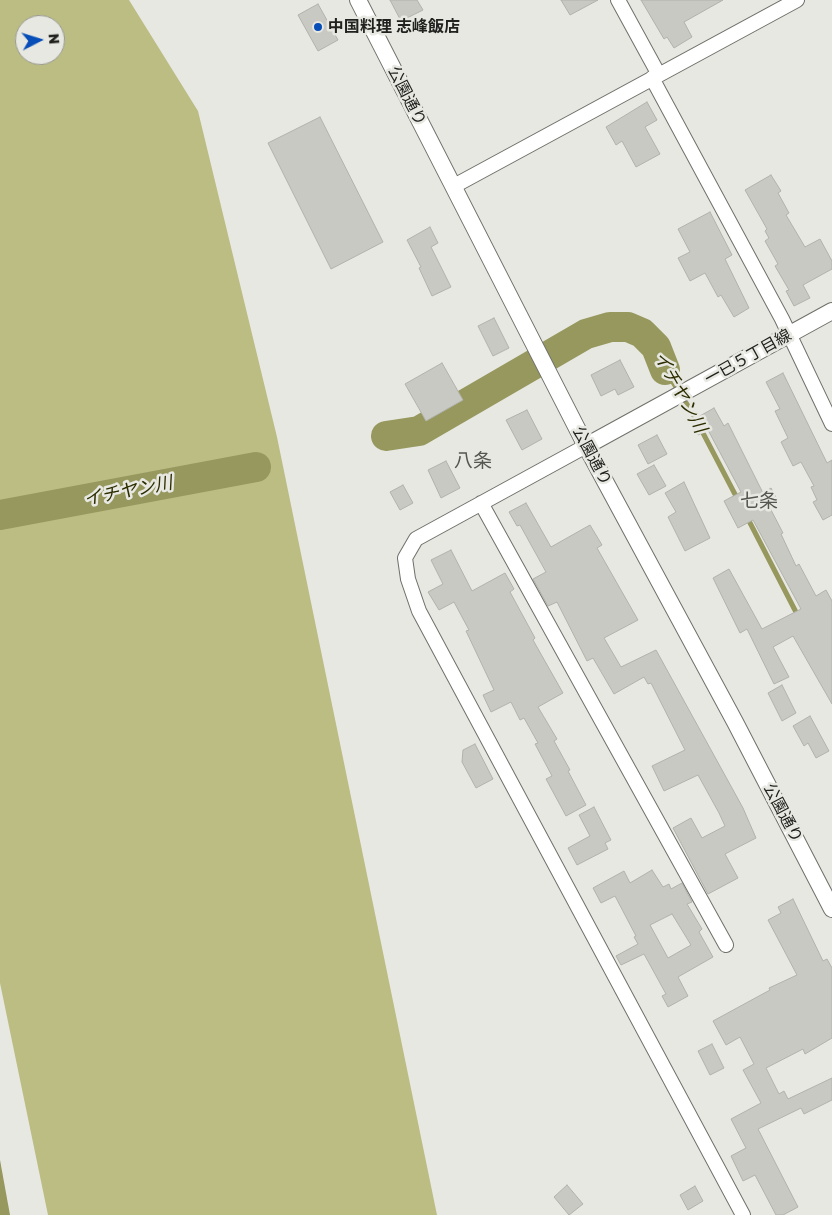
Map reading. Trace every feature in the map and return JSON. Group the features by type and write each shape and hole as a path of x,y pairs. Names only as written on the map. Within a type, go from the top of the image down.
{"street":[{"name":"公園通り","path":"358,0 586,446 735,722 832,910"},
{"path":"618,0 832,424"},
{"path":"454,186 797,0"},
{"name":"一已５丁目線","path":"586,446 832,311"},
{"path":"586,446 416,538 405,558 408,579 419,611 743,1215"},
{"path":"481,503 726,945"}],"shaded area":[{"path":"0,0 129,0 198,111 277,437 437,1215 48,1215 0,983"},
{"path":"0,1160 10,1215 0,1215"}],"building":[{"path":"390,0 417,0 423,10 401,21"},
{"path":"561,0 598,0 570,15"},
{"path":"641,0 723,0 684,22 692,37 674,48 667,37 664,39"},
{"name":"中国料理 志峰飯店","path":"318,4 338,40 318,51 298,15"},
{"path":"647,102 657,120 645,127 660,154 636,167 622,141 616,145 606,127"},
{"path":"320,117 383,242 331,269 268,143"},
{"path":"771,175 781,191 778,193 789,213 786,215 805,247 820,239 832,261 832,269 803,285 810,298 794,306 786,291 789,290 775,266 778,264 765,241 769,238 765,231 767,229 745,190"},
{"path":"710,212 732,255 725,259 749,308 734,317 721,295 718,297 705,273 690,281 678,258 690,252 678,229"},
{"path":"430,227 438,243 431,247 451,287 432,296 419,268 421,267 407,240"},
{"path":"494,318 509,348 493,356 478,326"},
{"path":"620,360 634,387 618,395 615,389 601,396 591,375"},
{"path":"442,363 463,400 426,421 405,384"},
{"path":"783,373 827,463 832,460 832,515 823,520 813,502 817,500 811,487 814,486 801,462 793,466 781,442 788,438 775,411 780,409 766,382"},
{"path":"714,408 724,426 728,423 763,493 771,488 779,503 770,508 783,533 781,534 796,566 799,564 816,596 826,590 832,601 832,704 793,636 773,647 789,677 774,684 747,629 740,633 713,578 729,569 762,629 801,609 753,520 738,528 724,501 741,492 708,430 698,435 691,421"},
{"path":"527,410 542,439 522,450 506,420"},
{"path":"657,435 667,454 648,464 638,445"},
{"path":"446,461 460,488 441,498 428,470"},
{"path":"654,465 666,486 649,495 637,474"},
{"path":"684,482 710,538 685,551 668,517 676,512 665,493"},
{"path":"403,485 413,503 400,510 390,492"},
{"path":"526,503 551,547 590,525 602,545 597,548 638,620 604,638 621,667 656,650 743,808 756,838 725,854 738,878 708,894 673,828 691,818 702,838 725,826 719,813 698,775 664,791 652,766 685,750 651,683 648,684 644,677 614,694 593,658 587,661 557,602 548,606 533,579 546,572 520,525 517,526 509,512"},
{"path":"451,550 472,591 505,573 514,589 510,592 535,638 533,640 563,693 538,707 557,739 554,741 586,805 566,816 546,779 552,776 535,744 538,743 524,718 520,720 511,702 491,712 483,695 494,690 466,631 469,630 454,602 439,610 428,592 443,584 431,560"},
{"path":"782,685 796,713 782,721 768,693"},
{"path":"810,716 829,751 816,758 808,743 804,746 793,726"},
{"path":"475,744 493,779 476,788 462,762 463,750"},
{"path":"594,807 611,840 605,843 608,849 577,865 568,848 590,836 579,815"},
{"path":"652,870 663,887 669,884 671,889 682,883 692,902 687,904 702,929 699,932 713,957 678,977 688,996 668,1007 662,996 666,994 644,954 621,965 616,956 638,944 634,937 636,936 615,896 601,903 593,888 624,871 630,883","holes":["672,914 691,945 668,958 650,925"]},
{"path":"793,899 823,961 827,959 832,968 832,1038 805,1054 803,1049 766,1068 779,1094 784,1091 788,1099 832,1078 832,1100 804,1114 801,1108 758,1129 798,1207 783,1215 776,1215 755,1175 743,1181 731,1156 746,1148 731,1119 761,1103 743,1070 754,1064 740,1037 726,1045 713,1021 770,990 769,988 797,975 768,920 781,913 778,907"},
{"path":"712,1044 724,1068 710,1075 698,1051"},
{"path":"567,1185 583,1204 569,1215 554,1197"},
{"path":"695,1186 703,1201 688,1210 680,1195"}],"waterway":[{"name":"イチヤン川","path":"386,436 419,431 586,334 610,327 628,327 642,333 656,347 665,370"},
{"name":"イチヤン川","path":"665,370 692,412 738,500"},
{"name":"イチヤン川","path":"0,515 256,467"},
{"name":"イチヤン川","path":"747,517 799,618"}],"place":[{"name":"中国料理 志峰飯店","path":"318,27"}],"district":[{"name":"八条","path":"473,461"},
{"name":"七条","path":"759,501"}]}
